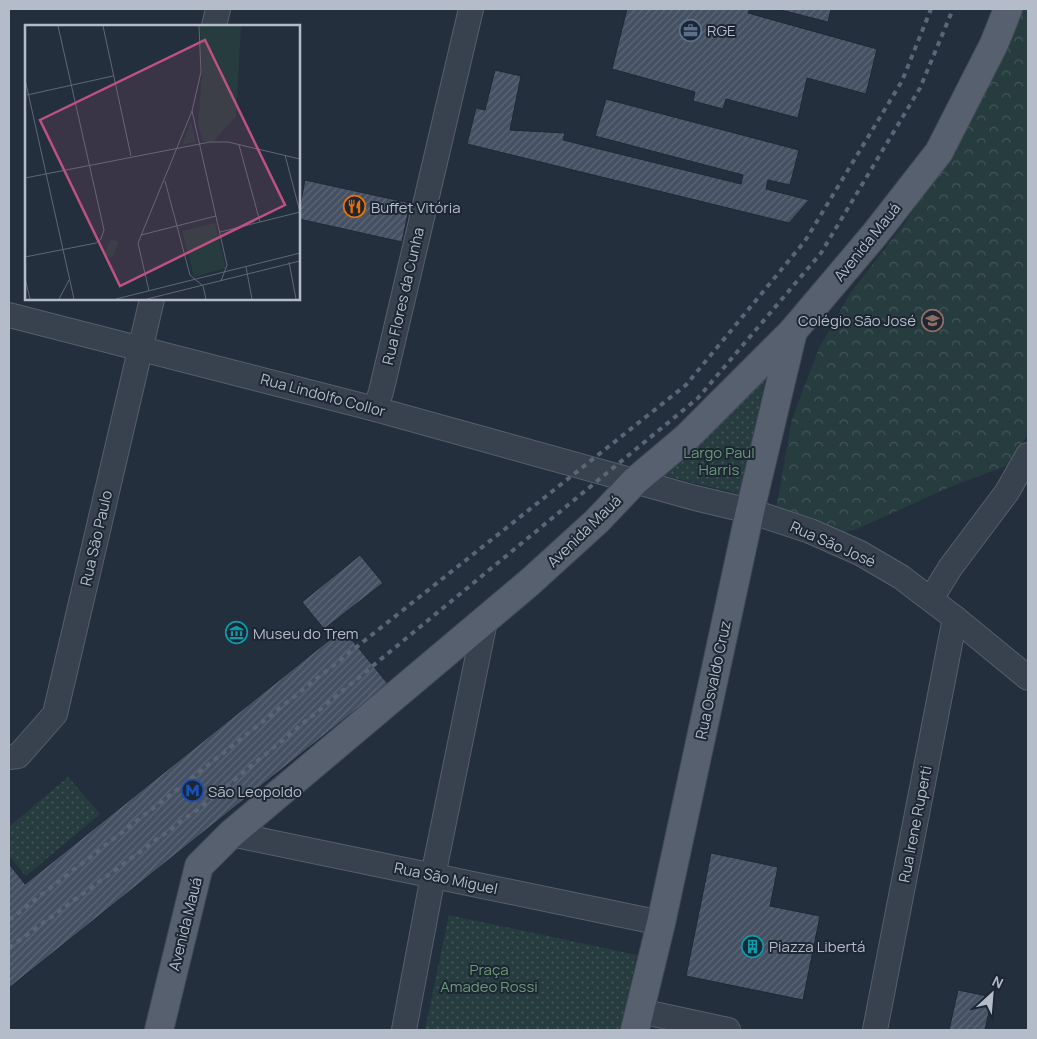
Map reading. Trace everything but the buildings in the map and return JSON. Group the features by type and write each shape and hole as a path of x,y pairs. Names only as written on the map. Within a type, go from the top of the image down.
{"main road":[{"name":"Avenida Mauá","path":"159,1030 199,866 231,834 530,582 597,521 635,481 686,438 793,331 875,234 939,152 994,44 1008,9"},
{"name":"Rua Osvaldo Cruz","path":"637,1021 661,923 750,512 793,331"}],"street":[{"path":"214,25 218,9"},
{"name":"Rua Flores da Cunha","path":"375,408 471,9"},
{"name":"Rua São Paulo","path":"9,757 18,756 55,714 152,300"},
{"name":"Rua Lindolfo Collor","path":"9,315 375,408 635,481"},
{"path":"931,599 950,568 1007,492 1028,455"},
{"name":"Rua São José","path":"635,481 750,512 810,531 860,553 901,577 931,599 1028,678"},
{"name":"Rua Irene Ruperti","path":"875,1030 955,618"},
{"path":"404,1030 485,621"},
{"name":"Rua São Miguel","path":"231,834 661,923"},
{"path":"637,1021 728,1030"}],"green space":[{"name":"Colégio São José","path":"1013,9 1028,9 1028,434 1011,464 950,487 857,529 828,537 776,510 792,419 819,348 851,292 905,223 944,162"},
{"name":"Largo Paul Harris","path":"765,380 740,494 662,475"},
{"path":"68,777 100,814 26,876 9,856 9,827"},
{"name":"Praça Amadeo Rossi","path":"449,915 637,955 620,1030 425,1030"}],"railway":[{"path":"9,920 183,785 686,385 805,241 902,81 931,9"},
{"path":"9,948 205,804 698,398 821,253 920,88 953,9"}],"place":[{"name":"RGE","path":"691,30"},
{"name":"Buffet Vitória","path":"355,207"},
{"name":"Colégio São José","path":"932,320"},
{"name":"Museu do Trem","path":"237,633"},
{"name":"São Leopoldo","path":"192,791"},
{"name":"Piazza Libertá","path":"753,946"}]}
